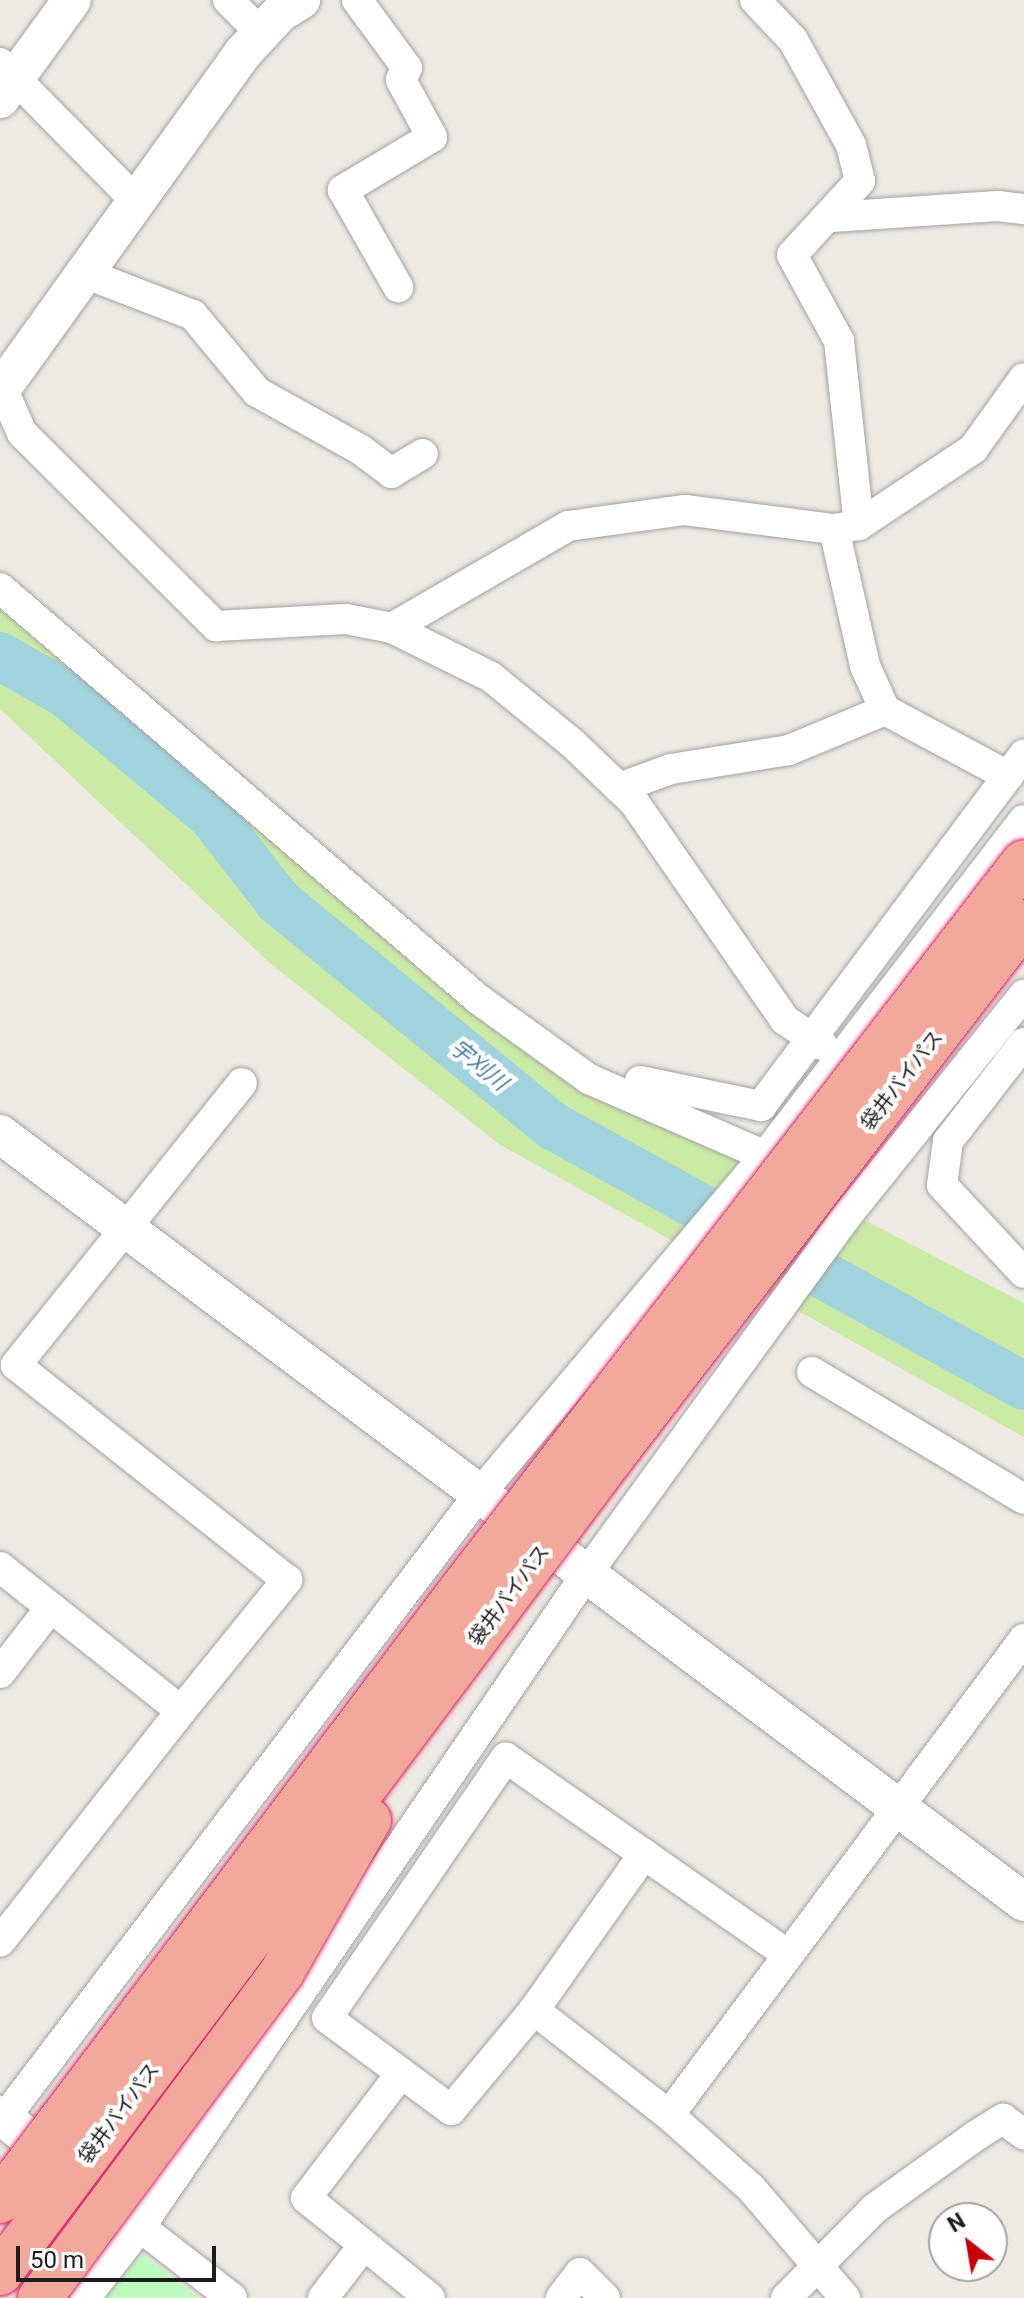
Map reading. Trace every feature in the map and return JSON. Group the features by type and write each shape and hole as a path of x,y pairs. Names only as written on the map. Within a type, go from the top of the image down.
{"highway":[{"name":"袋井バイパス","path":"0,2273 569,1483 1024,862"},
{"name":"袋井バイパス","path":"0,2201 569,1483 1024,922"},
{"path":"1,2128 140,1969 486,1540 569,1483"},
{"path":"40,2298 282,1972 396,1772 510,1618 569,1483"}],"street":[{"path":"72,0 5,80 136,201"},
{"path":"228,0 260,32"},
{"path":"301,0 260,32 4,381 22,433 216,626 346,619 392,628 491,677 619,788 785,1020 816,1041"},
{"path":"357,0 407,68 401,80 432,137 343,190 398,287"},
{"path":"589,1079 608,1071 676,1092 761,1106 816,1041 1016,765 885,710 865,666 846,527 839,341 792,255 832,217 860,181 851,145 793,40 755,0"},
{"path":"832,217 998,206 1024,209"},
{"path":"84,273 193,315 257,392 361,450 391,473 423,454"},
{"path":"392,628 568,526 685,510 846,527 973,449 1024,378"},
{"path":"0,588 478,999 589,1079 765,1156"},
{"path":"619,788 671,769 789,750 885,710"},
{"path":"232,2298 140,2227 1,2128 481,1492 765,1156 1024,820"},
{"path":"85,2298 140,2227 588,1572 846,1217 1024,995"},
{"path":"1024,1043 948,1141 942,1185 1024,1273"},
{"path":"0,1942 287,1580 16,1365 124,1225 242,1083"},
{"path":"0,1134 1024,1902"},
{"path":"812,1372 1024,1499"},
{"path":"0,1567 181,1711"},
{"path":"0,1673 51,1607"},
{"path":"669,2115 786,1953 1024,1639"},
{"path":"644,1854 534,2010 451,2110 399,2076 327,2018 506,1758 644,1854 786,1953"},
{"path":"534,2010 669,2115 751,2188 816,2268 845,2298"},
{"path":"399,2076 306,2198 430,2298"},
{"path":"786,2298 875,2208 1003,2119 1024,2134"},
{"path":"323,2298 363,2246"},
{"path":"561,2298 580,2273 605,2298"}],"green space":[{"path":"0,593 602,1096 745,1158 1024,1303 1024,1437 499,1144 271,964 0,709"},
{"path":"142,2254 198,2298 106,2298"}],"waterway":[{"name":"宇刈川","path":"0,656 68,695 212,816 279,902 553,1126 1024,1386"}]}
